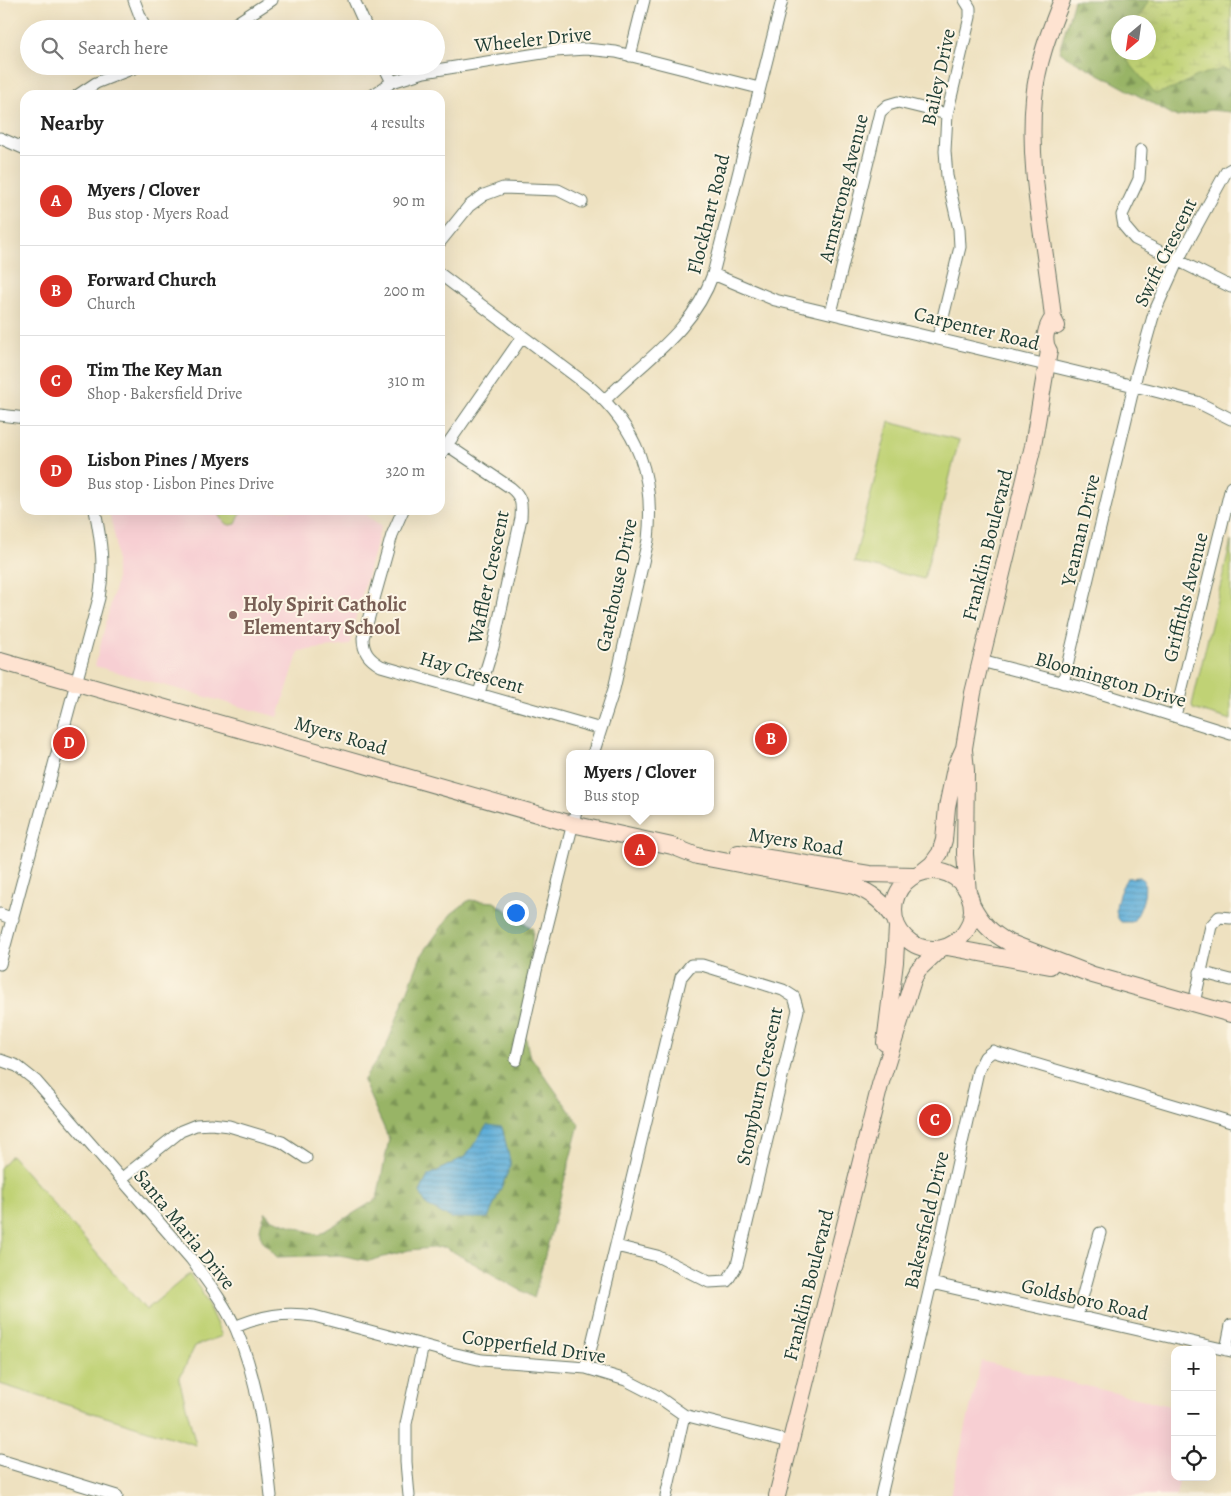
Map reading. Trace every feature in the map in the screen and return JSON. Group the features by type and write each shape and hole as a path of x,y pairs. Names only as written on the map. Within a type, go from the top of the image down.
{"main road":[{"name":"Franklin Boulevard","path":"918,874 932,864 940,853 944,840 946,807 955,768 964,748 981,661 1032,446 1048,358 1046,346 1047,326 1053,318 1035,178 1032,124 1038,71 1045,45 1062,0"},
{"name":"Myers Road","path":"0,661 574,818 672,846 697,856 854,886 872,894 885,905 895,922"},
{"name":"Franklin Boulevard","path":"964,748 966,770 965,854 970,899"},
{"name":"Myers Road","path":"672,846 699,846 870,874 918,874"},
{"path":"1093,974 943,948 927,949 914,945 904,937 895,922 894,905 897,893 904,883 918,874 935,871 949,874 960,882 981,922 995,936 1093,974 1231,1014"},
{"path":"943,948 956,942 969,925 972,915 970,899"},
{"name":"Franklin Boulevard","path":"880,1085 896,962 895,922"},
{"name":"Franklin Boulevard","path":"777,1496 880,1085 913,980 918,970 943,948"}],"street":[{"path":"134,0 142,20"},
{"path":"241,20 272,0"},
{"path":"354,0 363,20"},
{"path":"630,56 644,0"},
{"name":"Flockhart Road","path":"605,400 681,330 702,302 713,274 782,0"},
{"name":"Bailey Drive","path":"938,338 960,247 960,229 947,176 945,151 946,114 970,17 970,8 965,0"},
{"name":"Wheeler Drive","path":"445,69 564,50 600,50 759,88"},
{"path":"85,90 96,82 115,75"},
{"path":"388,75 392,82"},
{"name":"Wheeler Drive","path":"380,90 392,82 414,75"},
{"name":"Armstrong Avenue","path":"831,313 880,112 888,105 898,102 946,114"},
{"path":"0,138 20,147"},
{"path":"1141,150 1139,179 1122,215 1124,226 1135,239 1231,287"},
{"name":"Swift Crescent","path":"1134,386 1154,313 1178,260 1223,177 1231,168"},
{"path":"445,236 469,206 484,195 503,188 558,190 582,202"},
{"name":"Carpenter Road","path":"713,274 775,300 938,338 1048,358 1134,386 1198,402 1231,419"},
{"name":"Gatehouse Drive","path":"445,278 605,400 635,444 644,468 649,493 648,540 621,658 594,750"},
{"path":"445,448 522,338"},
{"name":"Yeaman Drive","path":"1063,683 1134,386"},
{"path":"0,415 20,417"},
{"name":"Waffler Crescent","path":"447,445 511,488 518,495 522,503 521,518 493,647 479,693"},
{"name":"Griffiths Avenue","path":"1175,716 1231,487"},
{"path":"0,964 102,582 102,546 96,515"},
{"name":"Hay Crescent","path":"401,515 392,536 363,638 365,652 370,659 381,666 601,729"},
{"name":"Bloomington Drive","path":"981,661 1063,683 1231,734"},
{"path":"516,1060 574,818"},
{"path":"0,914 13,918"},
{"path":"1194,1003 1211,926 1219,916 1231,918"},
{"name":"Stonyburn Crescent","path":"586,1368 681,977 690,965 702,966 783,990 794,997 798,1010 737,1265 727,1281 709,1282 657,1256 616,1246"},
{"path":"1200,972 1231,980"},
{"name":"Bakersfield Drive","path":"881,1496 978,1071 985,1058 993,1051 1231,1122"},
{"name":"Santa Maria Drive","path":"0,1060 17,1066 36,1081 195,1265 209,1284 235,1327 249,1362 258,1401 271,1496"},
{"path":"121,1179 181,1130 196,1125 229,1126 282,1142 306,1158"},
{"path":"1077,1316 1100,1233"},
{"name":"Goldsboro Road","path":"931,1283 1228,1350"},
{"name":"Copperfield Drive","path":"235,1327 270,1315 292,1313 314,1316 482,1360 586,1368 626,1380 657,1396 684,1415 790,1442"},
{"path":"1228,1350 1231,1326"},
{"path":"409,1496 406,1462 406,1424 423,1345"},
{"path":"666,1496 684,1415"},
{"path":"0,1460 117,1496"}],"shaded area":[{"name":"Holy Spirit Catholic Elementary School","path":"110,515 367,515 381,526 352,631 350,645 299,651 278,717 95,666 116,583 116,543"},
{"path":"981,1361 1171,1406 1171,1481 1179,1481 1176,1496 950,1496"}],"green space":[{"path":"1074,0 1231,0 1231,112 1210,110 1177,117 1059,52"},
{"path":"1149,0 1231,0 1231,71 1222,69 1197,76 1175,88 1155,94 1127,60 1156,60 1156,15 1140,15"},
{"path":"889,422 959,440 924,579 854,562"},
{"path":"219,515 240,515 236,524 230,525 225,523"},
{"path":"1231,541 1231,720 1193,709 1192,705"},
{"path":"469,900 494,902 533,929 525,1034 529,1054 579,1124 534,1298 445,1247 409,1250 369,1261 340,1255 277,1257 263,1241 260,1232 266,1212 270,1218 318,1235 377,1199 389,1139 363,1081 386,1047 421,956 451,914","holes":["466,1156 420,1192 428,1176"]},
{"path":"11,1155 146,1310 189,1274 200,1288 222,1336 195,1346 179,1379 196,1445 0,1384 0,1168"}],"water":[{"path":"1139,877 1144,880 1145,885 1141,908 1132,922 1121,922 1116,912 1119,894 1127,878"},
{"path":"487,1125 502,1127 511,1165 488,1218 451,1218 427,1206 420,1192 428,1176 466,1156"}],"place":[{"name":"Holy Spirit Catholic Elementary School","path":"233,615"},
{"name":"Forward Church","path":"771,739"},
{"name":"Lisbon Pines / Myers","path":"69,743"},
{"name":"Myers / Clover","path":"640,850"},
{"name":"Tim The Key Man","path":"935,1120"}]}
